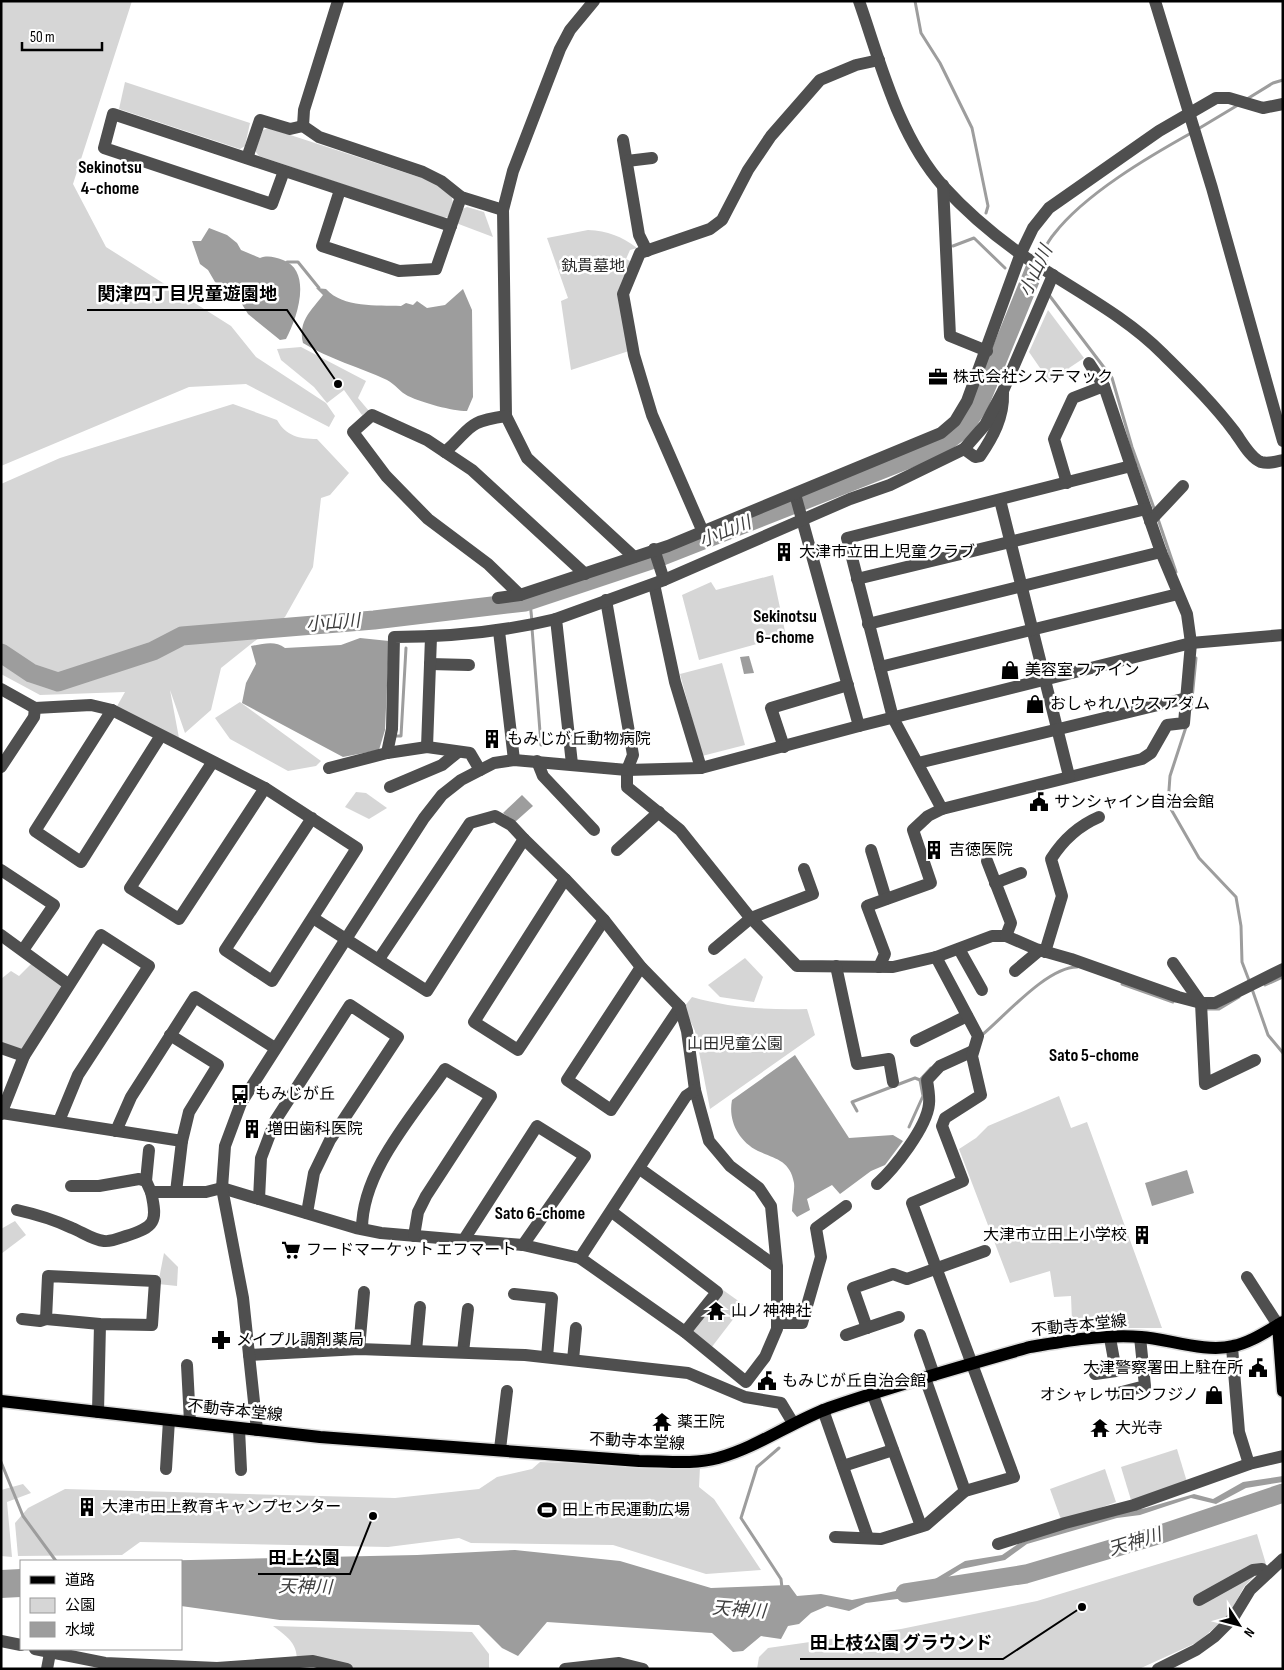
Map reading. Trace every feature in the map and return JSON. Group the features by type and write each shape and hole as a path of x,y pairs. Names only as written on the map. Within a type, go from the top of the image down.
{"main road":[{"name":"不動寺本堂線","path":"1,1401 239,1429 639,1461 697,1461 717,1458 740,1451 793,1423 823,1410 1030,1347 1058,1342 1140,1337 1217,1348 1232,1347 1280,1323"},
{"path":"1280,1323 1283,1391"}],"street":[{"path":"304,126 304,110 338,1"},
{"path":"594,1 570,30 560,49 513,171 504,210 506,416 527,458 634,557"},
{"path":"859,1 895,105 919,152 943,185 982,223 1026,257 1131,326 1156,346 1217,408 1260,462 1271,463 1283,460"},
{"path":"1155,1 1212,188 1283,441"},
{"path":"703,532 652,415 634,355 623,294 640,253 710,229 722,220 748,170 771,136 820,80 856,65 880,60"},
{"path":"498,598 520,594 585,574 703,532 941,433 955,422 967,401 1026,257 1033,228 1049,208 1159,130 1216,98 1230,98 1262,108 1283,104"},
{"path":"284,171 272,204 104,148 113,114 451,226"},
{"path":"247,158 260,120 290,129 304,126 319,137 442,181 461,197 504,210"},
{"path":"623,140 639,234 647,251"},
{"path":"627,162 652,158"},
{"path":"943,185 950,336 987,351"},
{"path":"340,190 322,246 399,271 436,269 461,197"},
{"path":"387,753 392,729 394,637 432,637 500,631 556,619 659,582 850,499 890,485 964,449 985,425 1003,391 1050,274"},
{"path":"879,966 885,954 867,906 931,883 914,830 928,816 942,809 1142,759 1151,753 1167,725 1184,723 1192,643 1187,614 1161,552 1104,386 1089,363"},
{"path":"1067,483 1054,439 1072,398 1104,386"},
{"path":"520,594 488,564 428,519 386,476 353,432 372,415 427,440 472,470 585,574"},
{"path":"445,452 480,420 506,416"},
{"path":"942,809 893,718 847,538 1132,466"},
{"path":"857,579 1011,542 1148,515 1183,486"},
{"path":"794,494 803,520 859,726"},
{"path":"1000,500 1069,776"},
{"path":"654,549 675,682 702,768"},
{"path":"868,624 1022,584 1161,552"},
{"path":"880,667 1178,594"},
{"path":"606,600 633,755 627,770 627,788 680,830 751,918 797,966 893,967 936,957 992,936 1006,936 1043,951 1071,959 1178,998 1201,1003 1215,1002 1283,969"},
{"path":"556,619 572,764"},
{"path":"500,631 514,760"},
{"path":"257,1430 243,1298 222,1188 225,1146 241,1103 346,938 424,818 442,795 461,780 494,764 514,760 627,770 702,768 859,726 1192,643 1283,635"},
{"path":"427,746 432,637"},
{"path":"430,664 469,665"},
{"path":"784,747 771,708 848,685"},
{"path":"1,689 35,708 91,705 112,710 265,788 312,818 357,848 272,981 225,950 312,818"},
{"path":"918,763 1056,728 1187,698"},
{"path":"1,767 34,717 35,708"},
{"path":"112,710 35,831 81,862 160,736"},
{"path":"329,768 387,753 427,746 470,753 480,770"},
{"path":"390,787 442,765 458,752"},
{"path":"538,761 543,776 594,830"},
{"path":"212,762 130,888 179,919 265,788"},
{"path":"617,850 659,812"},
{"path":"71,1186 99,1186 139,1179 149,1186 176,1192 206,1192 222,1188 362,1230 523,1245 580,1258 685,1332 746,1382 765,1357 775,1336 777,1323 777,1267 771,1206 759,1188 730,1166 709,1141 695,1090 687,1031 680,1007 641,967 604,920 566,879 511,825 495,816 470,823 379,959"},
{"path":"1015,971 1043,951 1062,896 1051,860 1060,845 1083,824 1099,817"},
{"path":"313,918 427,991 524,839"},
{"path":"871,850 886,899"},
{"path":"987,861 1011,923 1006,936"},
{"path":"714,949 751,918 813,894 804,869"},
{"path":"1,870 54,905 23,950"},
{"path":"995,884 1021,873"},
{"path":"566,879 474,1022 518,1050 604,920"},
{"path":"1,935 68,984"},
{"path":"60,1121 78,1075 149,966 101,935 68,984 24,1056 1,1114 60,1121 182,1141"},
{"path":"958,949 982,990"},
{"path":"836,1537 881,1539 921,1526 965,1491 1014,1477 912,1204 963,1181 942,1126 945,1118 981,1095 972,1056 978,1036 936,957"},
{"path":"1174,963 1201,1003 1205,1090 1255,1060"},
{"path":"836,966 857,1064 889,1059 893,1082"},
{"path":"641,967 566,1080 611,1110 680,1007"},
{"path":"116,1131 132,1096 195,997 276,1048"},
{"path":"259,1199 262,1158 275,1121 350,1005 398,1037 330,1140 314,1173 307,1213"},
{"path":"916,1041 967,1016"},
{"path":"170,1035 218,1065 189,1112 182,1141 176,1192"},
{"path":"1,1048 24,1056"},
{"path":"876,1184 890,1172 915,1138 929,1105 927,1080 940,1066 974,1051"},
{"path":"362,1230 365,1199 372,1179 384,1158 445,1069 491,1096 426,1196 418,1212 414,1236"},
{"path":"580,1258 612,1212 686,1096 695,1090"},
{"path":"462,1240 537,1126 585,1156 523,1245"},
{"path":"17,1210 71,1227 104,1241 111,1241 147,1230 152,1223 155,1209 149,1186 149,1150"},
{"path":"640,1169 777,1267"},
{"path":"777,1323 802,1323 821,1257 816,1228 846,1206"},
{"path":"612,1212 717,1292 685,1332"},
{"path":"867,1328 853,1288 893,1274 907,1279 985,1251"},
{"path":"22,1319 152,1325 155,1281 48,1276 46,1319"},
{"path":"1247,1278 1280,1323"},
{"path":"359,1349 364,1292"},
{"path":"514,1294 552,1298 547,1358"},
{"path":"416,1351 420,1307"},
{"path":"463,1352 468,1309"},
{"path":"846,1335 898,1317"},
{"path":"98,1412 100,1324"},
{"path":"573,1360 576,1328"},
{"path":"920,1335 930,1377 965,1491"},
{"path":"1114,1394 1145,1386 1140,1337"},
{"path":"1095,1374 1116,1371 1110,1338"},
{"path":"1232,1347 1239,1432 1249,1464"},
{"path":"249,1355 359,1349 463,1352 573,1360 688,1373 745,1397 781,1403 793,1423"},
{"path":"187,1365 190,1422"},
{"path":"500,1449 506,1391"},
{"path":"873,1395 921,1526"},
{"path":"823,1410 868,1538"},
{"path":"166,1470 169,1420"},
{"path":"239,1429 242,1470"},
{"path":"843,1466 893,1450"},
{"path":"998,1544 1134,1505 1249,1464 1283,1456"},
{"path":"1158,1669 1196,1650 1214,1637 1233,1618 1250,1590 1283,1558"},
{"path":"1199,1600 1253,1570 1262,1568 1266,1574"},
{"path":"1,1641 20,1645"},
{"path":"38,1650 105,1662 217,1668 262,1667 313,1661 328,1667 347,1669"},
{"path":"46,1669 50,1653"},
{"path":"565,1669 619,1663 638,1668"}],"green space":[{"path":"1,1 132,1 73,184 106,247 231,326 256,357 326,403 335,416 329,427 246,384 189,387 1,466"},
{"path":"125,82 250,123 245,146 240,149 119,109"},
{"path":"269,128 434,182 451,194 453,203 448,217 443,218 259,156 255,151 263,130"},
{"path":"467,207 484,212 493,237 456,223 460,210"},
{"name":"釻貴墓地","path":"588,230 614,235 637,248 630,250 626,259 630,261 631,267 621,291 632,350 571,370 561,301 568,298 547,238"},
{"path":"1048,310 1084,358 1069,368 1070,372 1049,381 1029,352"},
{"path":"301,347 366,381 358,398 369,411 362,415 344,390 327,403 314,387 281,360 277,349"},
{"path":"233,404 277,420 285,430 294,436 317,439 349,473 330,495 321,498 313,567 285,617 221,668 211,710 185,733 170,690 179,738 116,708 125,692 40,695 1,674 1,484 60,458"},
{"path":"773,575 786,636 699,660 682,595 711,582 716,590"},
{"path":"722,663 745,745 702,756 680,674"},
{"path":"240,702 321,761 316,766 288,771 230,739 215,718"},
{"path":"356,792 366,793 387,808 369,819 345,807"},
{"path":"745,958 763,977 754,1002 720,997 708,985"},
{"path":"32,963 63,985 22,1050 1,1043 1,979 11,971 19,976"},
{"name":"山田児童公園","path":"692,997 721,1004 749,1007 807,1009 815,1035 710,1109 695,1031 684,1007"},
{"path":"1059,1096 1071,1128 1087,1122 1162,1328 1124,1328 1087,1333 1083,1323 1072,1322 1071,1296 1054,1297 1050,1271 1010,1283 959,1149 976,1138 988,1126"},
{"path":"15,1221 26,1235 1,1254 1,1229"},
{"path":"164,1253 178,1267 177,1286 158,1284"},
{"path":"723,1290 744,1305 711,1348 692,1332"},
{"path":"1177,1449 1187,1482 1131,1500 1121,1467"},
{"path":"540,1462 700,1467 699,1487 714,1499 761,1570 706,1574 613,1545 471,1543 459,1538 388,1547 140,1542 122,1555 18,1556 15,1523 28,1508 65,1489 395,1498 479,1489 497,1477 532,1469"},
{"path":"1105,1469 1116,1502 1062,1522 1050,1489"},
{"path":"23,1484 31,1493 7,1502 12,1557 1,1556 1,1490"},
{"path":"1257,1534 1266,1564 1244,1587 1228,1616 1198,1642 1139,1669 757,1669 759,1657 768,1648 901,1629 1037,1601"},
{"path":"273,1626 472,1632 489,1654 489,1669 357,1669 310,1656 297,1660 293,1644"}],"water":[{"path":"209,228 227,235 237,243 241,250 260,258 268,257 283,260 292,266 298,274 300,296 298,308 286,339 280,340 248,314 240,301 231,298 215,282 208,270 200,264 192,241 201,241"},
{"path":"316,288 326,289 342,300 361,304 401,306 406,303 413,305 417,301 427,308 445,305 463,289 472,310 473,397 467,411 446,408 414,399 387,380 323,354 303,343 302,328 304,322 323,295"},
{"path":"360,638 389,641 385,730 379,750 343,757 242,703 246,683 256,664 251,646 269,643 285,648 341,645"},
{"path":"749,656 754,673 744,674 740,657"},
{"path":"522,795 533,806 515,822 503,813"},
{"path":"795,1055 849,1138 893,1135 903,1141 885,1165 871,1171 840,1194 832,1185 807,1199 810,1210 797,1217 792,1211 794,1183 789,1169 781,1161 758,1151 745,1142 733,1122 731,1108 732,1100"},
{"path":"1187,1170 1194,1193 1152,1206 1145,1183"},
{"path":"1283,1476 1283,1482 1246,1488 1216,1504 1191,1498 1140,1515 1117,1518 1027,1544 1005,1560 961,1569 926,1591 905,1598 866,1603 849,1611 827,1606 811,1613 799,1624 788,1626 781,1639 761,1636 743,1651 733,1652 712,1633 547,1622 518,1656 502,1648 479,1625 280,1620 182,1606 182,1560 417,1555 515,1550 620,1561 711,1588 789,1585 797,1596 821,1594 852,1600 925,1585 965,1561 1002,1555 1018,1544 1096,1517 1146,1508 1194,1494 1213,1499 1243,1482"},
{"path":"20,1569 20,1597 1,1598 1,1570"}],"waterway":[{"path":"915,1 921,33 940,63 972,128 988,206 986,213"},
{"name":"小山川","path":"1247,99 1273,83 1283,80"},
{"name":"小山川","path":"1198,129 1238,105"},
{"name":"小山川","path":"1038,261 1052,237 1082,205 1118,177 1193,132"},
{"path":"953,246 974,238 1005,268"},
{"name":"小山川","path":"1,653 31,673 58,682 153,651 182,636 374,620 525,602 660,557 939,447 963,429 979,405 1038,261"},
{"path":"287,262 298,262 319,288"},
{"path":"1049,295 1112,378 1132,447 1155,511"},
{"path":"1158,519 1176,572"},
{"path":"530,601 532,622"},
{"path":"532,628 541,745"},
{"path":"394,736 401,736 406,648"},
{"path":"1191,709 1196,658"},
{"path":"1186,727 1170,776 1168,804 1199,858 1236,897 1241,926 1242,962 1250,983"},
{"path":"982,1035 1040,984 1065,969 1077,967"},
{"path":"1265,985 1283,977"},
{"path":"1122,984 1173,1002"},
{"path":"1252,989 1268,1035 1283,1053"},
{"path":"1204,1009 1219,1009 1239,997"},
{"path":"909,1127 923,1096 920,1080 931,1068"},
{"path":"857,1111 852,1102 915,1078 920,1080"},
{"path":"779,1448 757,1467 741,1518 781,1579 782,1588"},
{"path":"1,1462 23,1516 55,1560"},
{"name":"天神川","path":"905,1593 1026,1574 1158,1535 1283,1493"}],"place":[{"name":"株式会社システマック","path":"938,377"},
{"name":"関津四丁目児童遊園地","path":"338,384"},
{"name":"大津市立田上児童クラブ","path":"784,552"},
{"name":"美容室 ファイン","path":"1010,670"},
{"name":"おしゃれハウスアダム","path":"1035,704"},
{"name":"もみじが丘動物病院","path":"492,739"},
{"name":"サンシャイン自治会館","path":"1039,802"},
{"name":"吉徳医院","path":"934,850"},
{"name":"もみじが丘","path":"240,1094"},
{"name":"増田歯科医院","path":"252,1129"},
{"name":"大津市立田上小学校","path":"1142,1235"},
{"name":"フードマーケット エフマート","path":"291,1250"},
{"name":"山ノ神神社","path":"716,1311"},
{"name":"メイプル調剤薬局","path":"221,1340"},
{"name":"大津警察署田上駐在所","path":"1258,1368"},
{"name":"もみじが丘自治会館","path":"767,1381"},
{"name":"オシャレサロンフジノ","path":"1214,1395"},
{"name":"薬王院","path":"662,1422"},
{"name":"大光寺","path":"1100,1428"},
{"name":"大津市田上教育キャンプセンター","path":"87,1507"},
{"name":"田上市民運動広場","path":"547,1510"},
{"name":"田上公園","path":"373,1516"},
{"name":"田上枝公園 グラウンド","path":"1082,1607"}],"district":[{"name":"Sekinotsu 4-chome","path":"110,177"},
{"name":"Sekinotsu 6-chome","path":"785,626"},
{"name":"Sato 5-chome","path":"1094,1055"},
{"name":"Sato 6-chome","path":"540,1213"}]}
